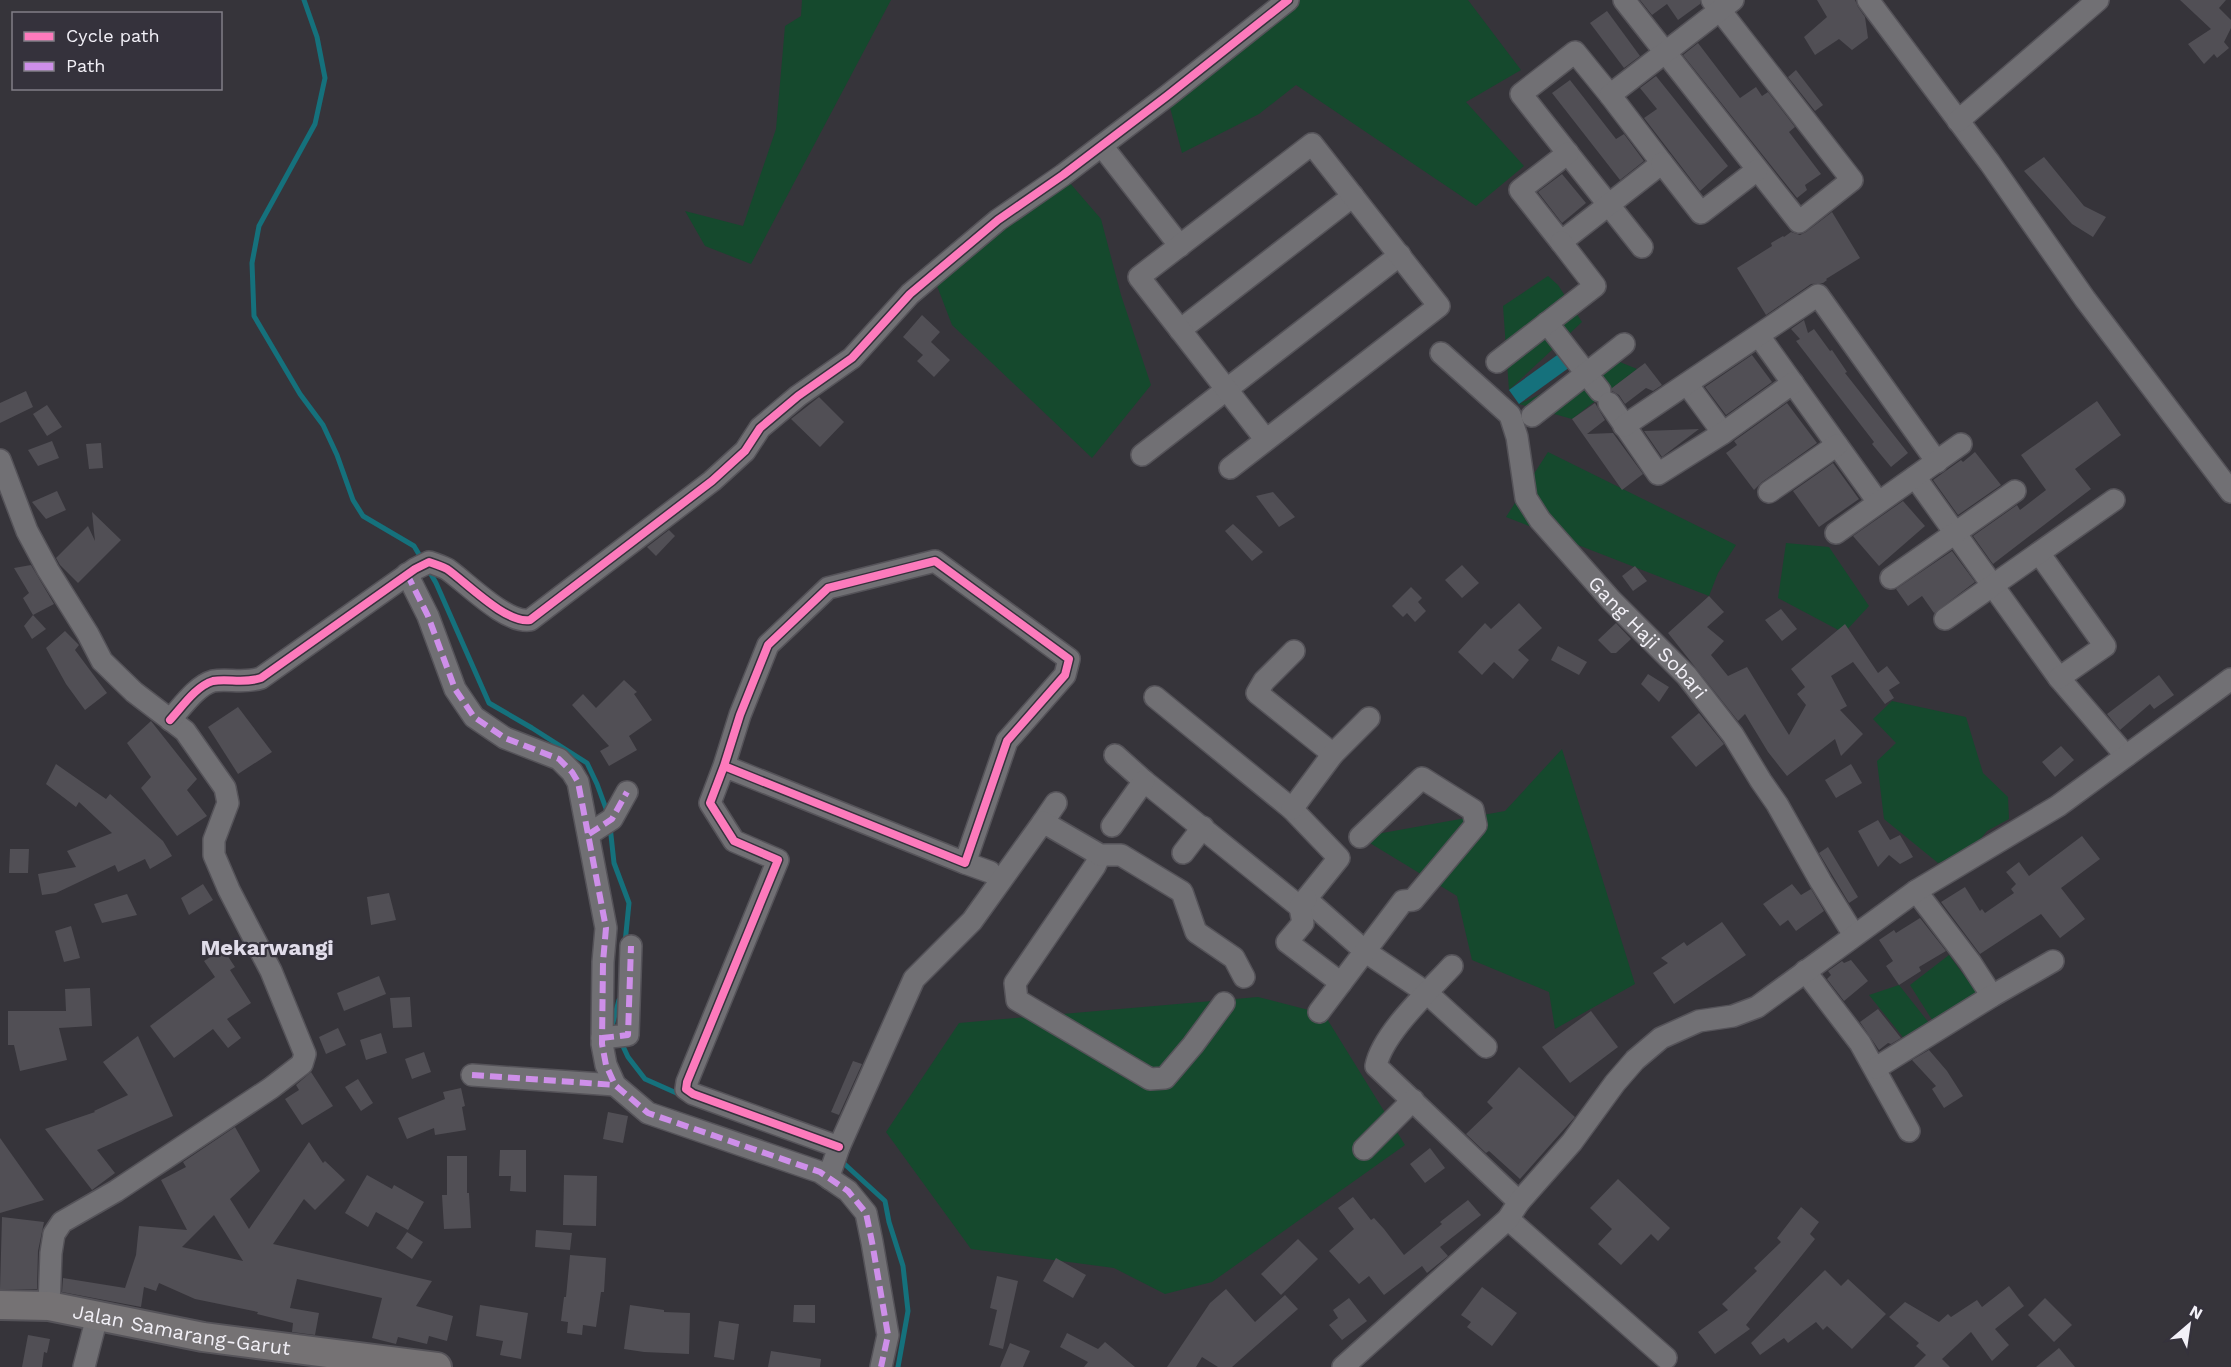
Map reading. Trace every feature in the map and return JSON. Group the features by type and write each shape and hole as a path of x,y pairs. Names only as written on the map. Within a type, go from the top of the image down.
{"main road":[{"name":"Jalan Samarang-Garut","path":"0,1305 49,1306 323,1360 437,1367"}],"street":[{"path":"170,720 201,687 214,681 245,682 261,678 417,568 445,568 494,607 520,619 530,620 712,481 745,451 760,428 798,396 852,358 910,294 998,220 1102,146 1288,0"},
{"path":"1610,95 1666,52 1721,3 1852,180 1799,222 1666,52 1624,0"},
{"path":"1868,0 1990,164 2085,299 2231,492"},
{"path":"1958,121 2098,0"},
{"path":"1642,247 1521,94 1575,52 1701,213 1757,170"},
{"path":"1230,468 1439,306 1312,144 1139,278 1266,440"},
{"path":"1102,146 1180,246"},
{"path":"1497,362 1595,286 1520,190 1568,153"},
{"path":"1560,242 1662,163"},
{"path":"1180,330 1353,196"},
{"path":"1142,455 1400,255"},
{"path":"1624,426 1818,295 1937,462"},
{"path":"1547,323 1604,397 1658,474 1723,433 1793,383"},
{"path":"1759,336 1878,502"},
{"path":"1532,416 1624,344"},
{"name":"Gang Haji Sobari","path":"1441,353 1510,416 1517,437 1526,498 1540,520 1611,600 1687,676 1733,735 1778,804 1821,882 1854,935"},
{"path":"1687,384 1723,433"},
{"path":"1836,532 1961,444"},
{"path":"1768,492 1837,445"},
{"path":"0,460 27,531 102,661 134,692 185,731 225,788 228,803 214,840 214,855 229,890 271,971 305,1053 302,1064 272,1088 116,1191 62,1222 54,1234 51,1252 49,1306"},
{"path":"1915,477 2059,678 2126,756"},
{"path":"1892,578 2015,490"},
{"path":"1946,619 2114,500"},
{"path":"2039,553 2105,646 2059,678"},
{"path":"839,1147 693,1094 686,1089 778,860 734,841 710,803 740,715 768,645 828,588 935,561 1069,659 1065,675 1008,741 965,863"},
{"path":"417,568 428,616 455,689 474,717 505,738 559,759 572,772 600,827 606,928 603,962 613,1037 606,1065 615,1085 648,1113 831,1174 848,1191 866,1213 888,1335 881,1367"},
{"path":"1294,651 1264,681 1257,693 1333,754"},
{"path":"1343,1367 1513,1210 1572,1142 1622,1075 1635,1060 1661,1038 1699,1021 1733,1016 1757,1007 1916,891 2058,806 2231,679"},
{"path":"1155,697 1292,809 1350,845"},
{"path":"1292,809 1333,754 1369,718"},
{"path":"1115,754 1144,781 1366,952 1427,993 1486,1047"},
{"path":"724,766 990,872"},
{"path":"1319,1012 1366,952 1403,901 1413,900 1476,825 1473,810 1422,778 1350,845 1303,903 1303,923 1287,942 1341,983"},
{"path":"1112,826 1144,781"},
{"path":"600,827 627,792"},
{"path":"831,1174 839,1147 914,980 972,921 1056,803"},
{"path":"1043,822 1100,855 1121,855 1182,892 1196,932 1234,958 1244,977"},
{"path":"1183,854 1203,827"},
{"path":"1100,855 1095,866 1015,983 1017,1000 1150,1079 1165,1078 1224,1003"},
{"path":"1916,891 1970,962 1992,996"},
{"path":"613,1037 628,1035 631,946"},
{"path":"1876,1068 1992,996 2053,962"},
{"path":"1452,966 1390,1036 1378,1056 1376,1066 1413,1100 1513,1210 1666,1358"},
{"path":"1805,971 1860,1043 1876,1068 1909,1131"},
{"path":"472,1075 615,1085"},
{"path":"1364,1149 1413,1100"},
{"path":"84,1367 97,1317"}],"green space":[{"path":"802,0 891,0 751,264 705,246 685,211 743,226 776,129 785,26 801,16"},
{"path":"1288,0 1468,0 1521,70 1466,102 1524,166 1476,206 1296,85 1259,114 1182,153 1167,96"},
{"path":"1063,175 1101,219 1121,295 1151,385 1092,458 952,325 934,278"},
{"path":"1548,276 1558,285 1582,322 1509,390 1503,306"},
{"path":"1615,360 1637,369 1572,419 1519,404"},
{"path":"1548,452 1736,545 1718,573 1709,596 1506,517"},
{"path":"1786,543 1829,547 1869,606 1844,633 1778,598"},
{"path":"1892,701 1966,717 1983,773 2008,797 2009,819 1987,831 1970,852 1938,863 1884,819 1877,761 1896,743 1873,719"},
{"path":"1562,749 1635,984 1555,1029 1549,992 1472,960 1457,896 1360,837 1505,811"},
{"path":"1949,955 1977,993 1936,1026 1910,985"},
{"path":"1899,985 1933,1028 1906,1041 1869,995"},
{"path":"1258,997 1324,1014 1405,1145 1212,1282 1165,1294 1114,1268 971,1249 886,1132 959,1023"}],"water":[{"path":"1560,353 1570,367 1519,404 1509,390"}],"building":[{"path":"1640,0 1700,0 1700,4 1678,20 1667,4 1652,15"},
{"path":"1817,0 1855,0 1865,17 1868,38 1852,50 1839,39 1815,55 1804,37 1827,17"},
{"path":"2180,0 2226,0 2219,8 2231,20 2231,28 2224,42 2229,48 2217,58 2214,54 2204,64 2188,44 2211,29"},
{"path":"1607,11 1640,56 1624,68 1590,23"},
{"path":"1698,43 1740,98 1756,87 1762,96 1768,92 1795,127 1789,132 1821,174 1805,185 1807,190 1797,198 1683,55"},
{"path":"1796,70 1823,105 1815,111 1788,77"},
{"path":"1656,76 1728,166 1700,191 1644,118 1657,109 1640,88"},
{"path":"1570,80 1616,139 1624,134 1644,161 1620,180 1552,93"},
{"path":"2044,157 2084,206 2106,217 2093,237 2072,224 2024,171"},
{"path":"1562,174 1586,203 1562,223 1538,192"},
{"path":"1832,212 1860,258 1823,283 1811,284 1766,315 1737,268 1772,246 1771,243 1791,232 1800,235 1806,232"},
{"path":"922,315 940,332 931,342 950,360 934,377 917,361 923,355 903,337"},
{"path":"1804,320 1808,333 1814,329 1830,351 1832,350 1847,372 1845,373 1908,453 1891,467 1796,341 1800,339 1791,329"},
{"path":"1752,355 1772,382 1726,415 1705,387"},
{"path":"1645,363 1662,385 1653,391 1646,388 1625,404 1619,395 1612,391 1612,388"},
{"path":"26,391 33,407 0,423 0,403"},
{"path":"819,397 844,422 820,447 791,419"},
{"path":"2097,401 2121,435 2075,469 2091,489 1993,564 1973,536 2017,505 2020,510 2046,490 2021,455"},
{"path":"1595,403 1605,420 1587,434 1613,433 1643,474 1622,490 1572,419"},
{"path":"1787,403 1817,443 1754,490 1726,453 1737,445 1734,441"},
{"path":"47,405 62,427 47,436 33,414"},
{"path":"1699,429 1662,457 1644,431"},
{"path":"52,441 59,458 38,466 28,450"},
{"path":"101,443 103,468 89,469 86,444"},
{"path":"1975,452 2001,485 1958,515 1933,480"},
{"path":"1833,463 1859,499 1819,527 1793,491"},
{"path":"57,491 66,510 46,519 32,502"},
{"path":"1273,492 1295,517 1279,527 1256,496"},
{"path":"1903,501 1925,526 1879,566 1853,536"},
{"path":"92,512 121,540 78,583 56,558 88,526 95,541"},
{"path":"1233,524 1263,552 1252,561 1225,531"},
{"path":"669,530 675,536 656,556 647,547"},
{"path":"1952,551 1975,582 1934,613 1922,596 1908,606 1896,589"},
{"path":"31,565 54,604 33,615 23,598 29,593 14,568"},
{"path":"1462,565 1479,583 1462,598 1445,580"},
{"path":"1635,566 1647,581 1633,591 1622,576"},
{"path":"1411,587 1422,598 1418,602 1426,611 1415,622 1407,613 1403,617 1392,606"},
{"path":"1709,596 1724,612 1707,627 1724,641 1711,655 1728,676 1747,667 1789,735 1806,705 1797,694 1805,687 1791,669 1845,624 1878,673 1887,666 1900,683 1889,690 1894,698 1885,704 1853,662 1831,676 1847,706 1840,710 1863,734 1841,756 1835,739 1787,776 1768,752 1745,714 1738,721 1668,633"},
{"path":"1519,603 1542,628 1518,650 1529,660 1513,679 1494,662 1482,675 1458,652 1485,623 1491,629"},
{"path":"1781,609 1797,629 1782,641 1765,620"},
{"path":"33,615 46,629 32,639 24,626"},
{"path":"1616,623 1631,639 1616,653 1611,653 1598,640"},
{"path":"65,631 79,645 75,650 107,693 85,710 66,684 46,648"},
{"path":"1558,646 1587,662 1579,675 1551,660"},
{"path":"1648,674 1669,687 1659,702 1641,684"},
{"path":"2159,675 2174,695 2154,709 2150,704 2120,730 2107,714"},
{"path":"624,680 637,692 634,694 652,720 629,736 637,750 609,766 600,751 609,746 572,705 583,694 596,708"},
{"path":"238,707 272,752 238,774 208,727"},
{"path":"1699,713 1724,744 1696,767 1671,737"},
{"path":"151,721 197,779 187,790 207,816 177,836 141,788 151,777 127,743"},
{"path":"2061,746 2074,760 2055,777 2042,762"},
{"path":"56,764 106,799 110,794 163,841 172,856 150,869 145,859 118,872 115,865 56,893 42,895 38,874 76,867 67,851 112,833 79,802 76,807 46,784"},
{"path":"1851,764 1862,783 1836,798 1825,780"},
{"path":"1878,820 1890,840 1900,835 1913,857 1900,864 1889,855 1878,867 1858,831"},
{"path":"2082,836 2100,859 2061,888 2085,919 2060,938 2041,914 1980,954 1941,902 1965,887 1980,911 1982,909 1985,913 2014,893 2011,889 2016,884 2006,872 2019,862 2029,876"},
{"path":"1828,847 1858,897 1849,903 1819,853"},
{"path":"10,849 29,849 28,873 9,873"},
{"path":"203,884 213,900 189,915 181,898"},
{"path":"1792,884 1801,895 1811,889 1824,911 1796,931 1788,920 1780,926 1763,904"},
{"path":"389,893 396,920 371,925 367,897"},
{"path":"127,894 137,915 102,923 94,904"},
{"path":"1920,918 1946,951 1919,967 1921,971 1899,985 1886,966 1893,961 1879,940 1894,930 1896,933"},
{"path":"1722,922 1746,955 1674,1004 1653,973 1668,963 1661,958 1684,942 1687,946"},
{"path":"71,926 80,958 64,962 55,931"},
{"path":"223,949 235,967 230,970 251,1003 227,1019 241,1038 228,1048 213,1029 174,1058 150,1026 215,977 204,961"},
{"path":"1851,960 1868,981 1844,1001 1827,979 1831,975 1828,971 1842,961 1844,963"},
{"path":"379,976 386,994 344,1011 337,993"},
{"path":"90,988 92,1026 59,1028 67,1060 20,1071 14,1045 8,1045 8,1011 66,1011 65,989"},
{"path":"410,997 412,1027 393,1028 390,998"},
{"path":"1878,1009 1901,1038 1891,1044 1888,1043 1879,1050 1860,1022"},
{"path":"1591,1011 1618,1047 1570,1083 1542,1047"},
{"path":"338,1028 346,1045 326,1054 319,1037"},
{"path":"381,1033 387,1053 366,1060 360,1040"},
{"path":"138,1036 173,1116 97,1150 115,1173 92,1190 45,1129 95,1112 128,1095 103,1062"},
{"path":"1929,1050 1947,1071 1963,1096 1944,1108 1932,1089 1936,1086 1912,1060"},
{"path":"424,1052 431,1072 412,1079 405,1059"},
{"path":"853,1061 862,1064 839,1115 831,1112"},
{"path":"1519,1067 1575,1117 1520,1179 1466,1134 1493,1108 1487,1102"},
{"path":"311,1072 333,1106 302,1125 285,1099 299,1090 296,1085"},
{"path":"358,1079 373,1103 361,1111 345,1087"},
{"path":"461,1088 465,1106 462,1107 466,1130 435,1135 434,1128 407,1139 398,1118 445,1099 443,1092"},
{"path":"608,1112 628,1116 623,1143 603,1139"},
{"path":"235,1127 260,1171 230,1199 249,1229 309,1142 323,1163 325,1161 345,1180 315,1210 304,1199 273,1244 432,1281 416,1306 453,1316 447,1341 429,1336 427,1344 398,1337 396,1344 372,1338 382,1298 297,1279 290,1308 319,1313 315,1335 292,1332 293,1323 257,1314 258,1312 195,1299 159,1283 156,1291 144,1287 141,1307 62,1292 63,1278 125,1288 136,1255 139,1226 187,1230 161,1180 186,1167 183,1162","holes":["214,1215 243,1261 182,1247"]},
{"path":"0,1138 44,1200 0,1213"},
{"path":"1430,1148 1445,1168 1425,1183 1410,1164"},
{"path":"500,1150 526,1150 526,1192 510,1191 511,1176 499,1176"},
{"path":"447,1156 467,1156 467,1193 469,1193 471,1228 444,1229 442,1195 447,1195"},
{"path":"367,1175 392,1189 394,1185 424,1202 408,1230 376,1212 368,1227 345,1213"},
{"path":"564,1175 597,1176 596,1226 563,1225"},
{"path":"1618,1179 1670,1228 1658,1241 1651,1234 1621,1265 1598,1244 1612,1229 1590,1208"},
{"path":"1353,1197 1371,1220 1374,1218 1384,1229 1404,1255 1468,1200 1481,1215 1440,1247 1448,1256 1427,1273 1422,1266 1384,1295 1369,1276 1359,1284 1329,1251 1354,1229 1338,1208"},
{"path":"1801,1207 1819,1222 1810,1234 1815,1239 1746,1325 1750,1329 1715,1354 1698,1332 1728,1310 1722,1304 1757,1271 1754,1268 1781,1242 1777,1238"},
{"path":"2,1217 44,1222 38,1251 37,1289 0,1289"},
{"path":"536,1230 572,1233 570,1250 535,1247"},
{"path":"407,1232 423,1242 412,1259 396,1248"},
{"path":"1298,1239 1318,1259 1281,1295 1261,1274"},
{"path":"570,1255 606,1258 604,1292 601,1292 596,1327 583,1325 582,1335 567,1333 568,1322 561,1321"},
{"path":"1056,1258 1086,1275 1073,1298 1043,1281"},
{"path":"1825,1270 1841,1286 1848,1279 1886,1314 1852,1349 1827,1326 1823,1330 1816,1322 1788,1343 1784,1338 1760,1355 1751,1343"},
{"path":"997,1276 1018,1281 1003,1349 989,1345 997,1310 990,1308"},
{"path":"2009,1286 2024,1306 1995,1329 2009,1345 1992,1361 1971,1332 1942,1359 1950,1367 1914,1367 1926,1355 1916,1346 1919,1343 1889,1317 1905,1302 1939,1322 1948,1314 1951,1317 1977,1300 1982,1307"},
{"path":"1482,1287 1517,1313 1492,1346 1467,1327 1471,1322 1461,1315"},
{"path":"1226,1289 1255,1322 1285,1295 1298,1309 1232,1367 1218,1367 1202,1357 1196,1367 1167,1367 1210,1303"},
{"path":"1349,1298 1367,1321 1342,1340 1329,1325 1338,1318 1333,1310"},
{"path":"2045,1298 2072,1325 2054,1342 2028,1315"},
{"path":"480,1305 528,1313 521,1359 500,1355 503,1341 476,1336"},
{"path":"630,1305 664,1310 664,1312 690,1313 689,1354 624,1349"},
{"path":"794,1305 815,1305 815,1323 793,1322"},
{"path":"719,1321 739,1324 734,1360 714,1357"},
{"path":"1067,1333 1098,1349 1105,1342 1135,1367 1084,1367 1088,1362 1060,1347"},
{"path":"28,1335 50,1339 47,1353 44,1352 42,1367 22,1367"},
{"path":"1010,1343 1030,1351 1023,1367 1000,1367"},
{"path":"2059,1348 2075,1367 2036,1367"},
{"path":"771,1351 821,1359 820,1367 768,1367"}],"waterway":[{"path":"304,0 317,37 325,78 315,124 259,226 252,263 254,316 300,394 323,425 337,455 353,500 363,516 414,546 423,561"},
{"path":"428,569 489,703 587,763 608,814"},
{"path":"610,826 614,863 629,903 625,943"},
{"path":"615,1031 612,1026 619,1000"},
{"path":"621,1042 628,1057 645,1079 681,1095"},
{"path":"839,1159 885,1201 903,1266 908,1311 898,1367"}],"marked path":[{"path":"407,574 428,616 455,689 474,717 505,738 559,759 578,782 606,928 603,962 602,1044 606,1065 615,1085 648,1113 820,1172 848,1191 866,1213 872,1242 888,1335 881,1367"},
{"path":"589,834 612,819 627,792"},
{"path":"602,1038 628,1035 631,946"},
{"path":"472,1075 615,1085"}],"cycle path":[{"path":"170,720 201,687 219,680 248,681 261,678 415,569 429,562 447,569 510,616 530,620 712,481 745,451 760,428 798,396 852,358 910,294 998,220 1063,175 1288,0"},
{"path":"724,766 740,715 768,645 828,588 935,561 1069,659 1065,675 1007,741 965,863 724,766 710,803 734,841 778,860 686,1089 693,1094 839,1147"}],"district":[{"name":"Mekarwangi","path":"267,947"}]}
